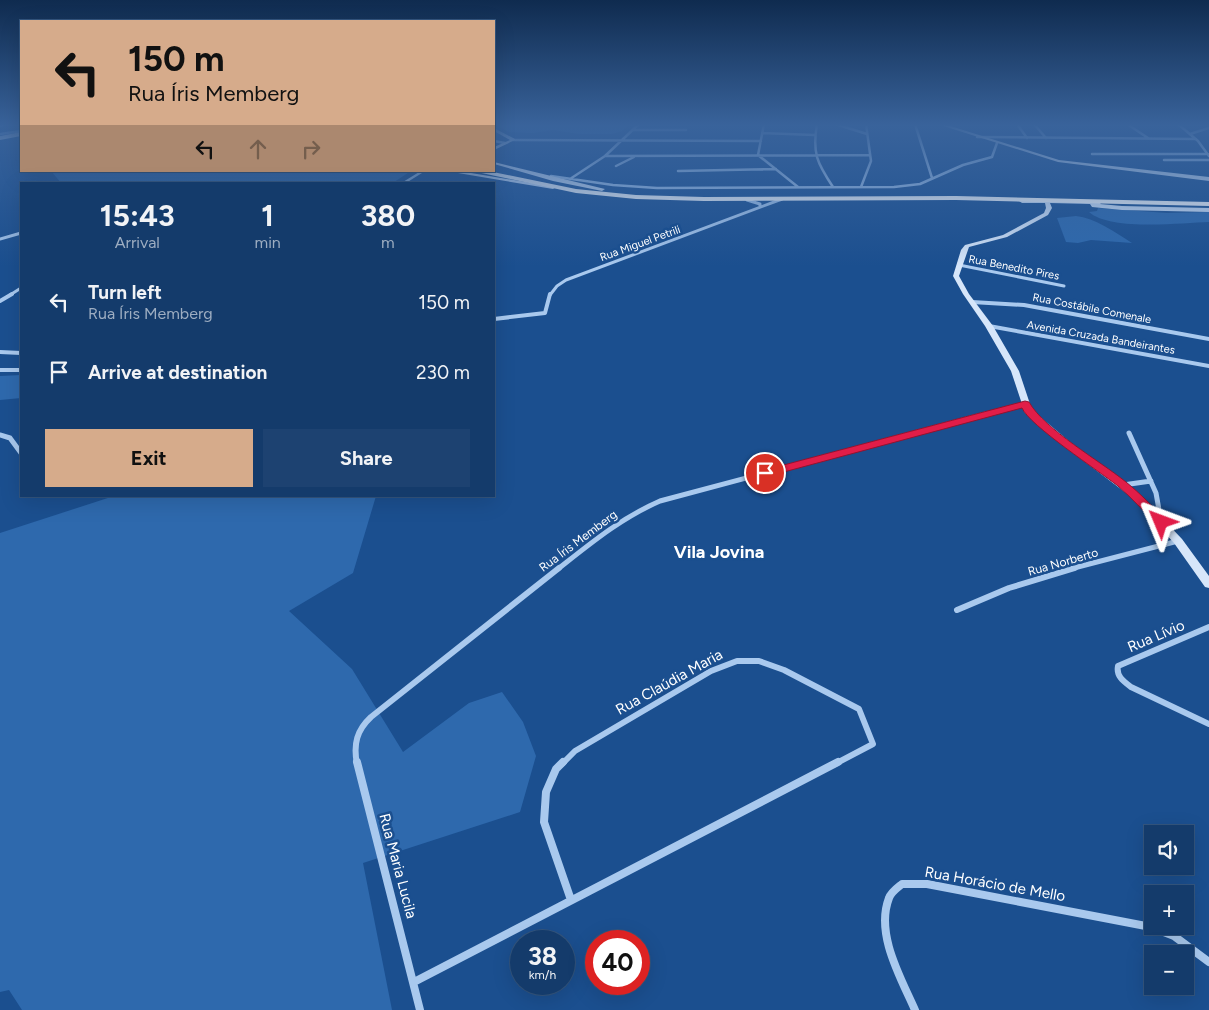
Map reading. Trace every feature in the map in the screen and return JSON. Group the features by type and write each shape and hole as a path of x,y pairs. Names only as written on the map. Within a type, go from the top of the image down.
{"highway":[{"path":"500,171 602,189 662,193 861,190"},
{"path":"481,172 576,191 636,197 956,198 1209,204"},
{"path":"799,187 806,190 861,190 1048,199 1087,194 1209,198"}],"street":[{"path":"523,171 602,189"},
{"path":"570,179 583,171"},
{"path":"779,171 799,187"},
{"path":"822,171 833,187"},
{"path":"861,190 868,171"},
{"path":"930,171 932,178"},
{"path":"530,173 634,187 833,187 861,190 912,186 948,171"},
{"path":"1141,171 1209,179"},
{"path":"405,182 421,172"},
{"path":"455,172 576,191"},
{"path":"551,176 577,175"},
{"path":"730,198 753,201 760,204 760,207"},
{"name":"Rua Miguel Petrili","path":"495,319 545,313 546,302 551,290 566,280 785,198"},
{"path":"956,198 1048,199 1115,208 1209,210"},
{"path":"1048,199 1049,208 1046,214 1005,236 967,246 956,276 989,326 1014,371 1028,411 1043,425 1124,485 1178,541 1209,584"},
{"path":"1081,203 1154,203"},
{"path":"0,239 20,233"},
{"name":"Rua Benedito Pires","path":"959,264 1064,286"},
{"path":"0,301 20,289"},
{"name":"Rua Costábile Comenale","path":"972,302 993,301 1024,305 1209,339"},
{"name":"Avenida Cruzada Bandeirantes","path":"989,326 1209,366"},
{"path":"0,352 20,353"},
{"path":"0,370 20,370"},
{"name":"Rua Íris Memberg","path":"359,729 393,699 542,580 612,526 635,512 660,501 1025,404"},
{"path":"1129,433 1159,502 1161,522"},
{"path":"0,436 10,438 20,452"},
{"path":"1124,485 1151,481"},
{"name":"Rua Norberto","path":"957,610 970,603 1034,580 1178,541"},
{"name":"Rua Lívio","path":"1209,627 1118,666 1117,672 1121,679 1131,687 1209,724"},
{"name":"Rua Claúdia Maria","path":"414,982 872,744 859,709 784,670 759,661 737,660 711,671 575,751 556,769 546,792 544,822 571,900"},
{"name":"Rua Maria Lucila","path":"359,729 354,740 355,754 420,1010"},
{"name":"Rua Horácio de Mello","path":"915,1010 888,944 885,914 889,896 902,884 927,884 1151,926 1174,936 1209,962"}],"shaded area":[{"path":"52,172 409,172 394,182 60,182"},
{"path":"1098,208 1167,213 1209,212 1209,222 1146,225 1113,222 1099,218 1089,212 1097,211"},
{"path":"1076,216 1098,223 1132,243 1091,240 1078,243 1066,242 1057,218"},
{"path":"20,375 20,398 0,400 0,376"},
{"path":"111,497 376,497 353,573 289,611 352,669 403,752 469,703 502,692 523,722 536,756 520,812 363,863 392,1010 22,1010 9,990 0,992 0,533"}],"district":[{"name":"Vila Jovina","path":"719,552"}],"route":[{"path":"765,473 1025,404 1028,411 1043,425 1124,485 1161,522"}]}
